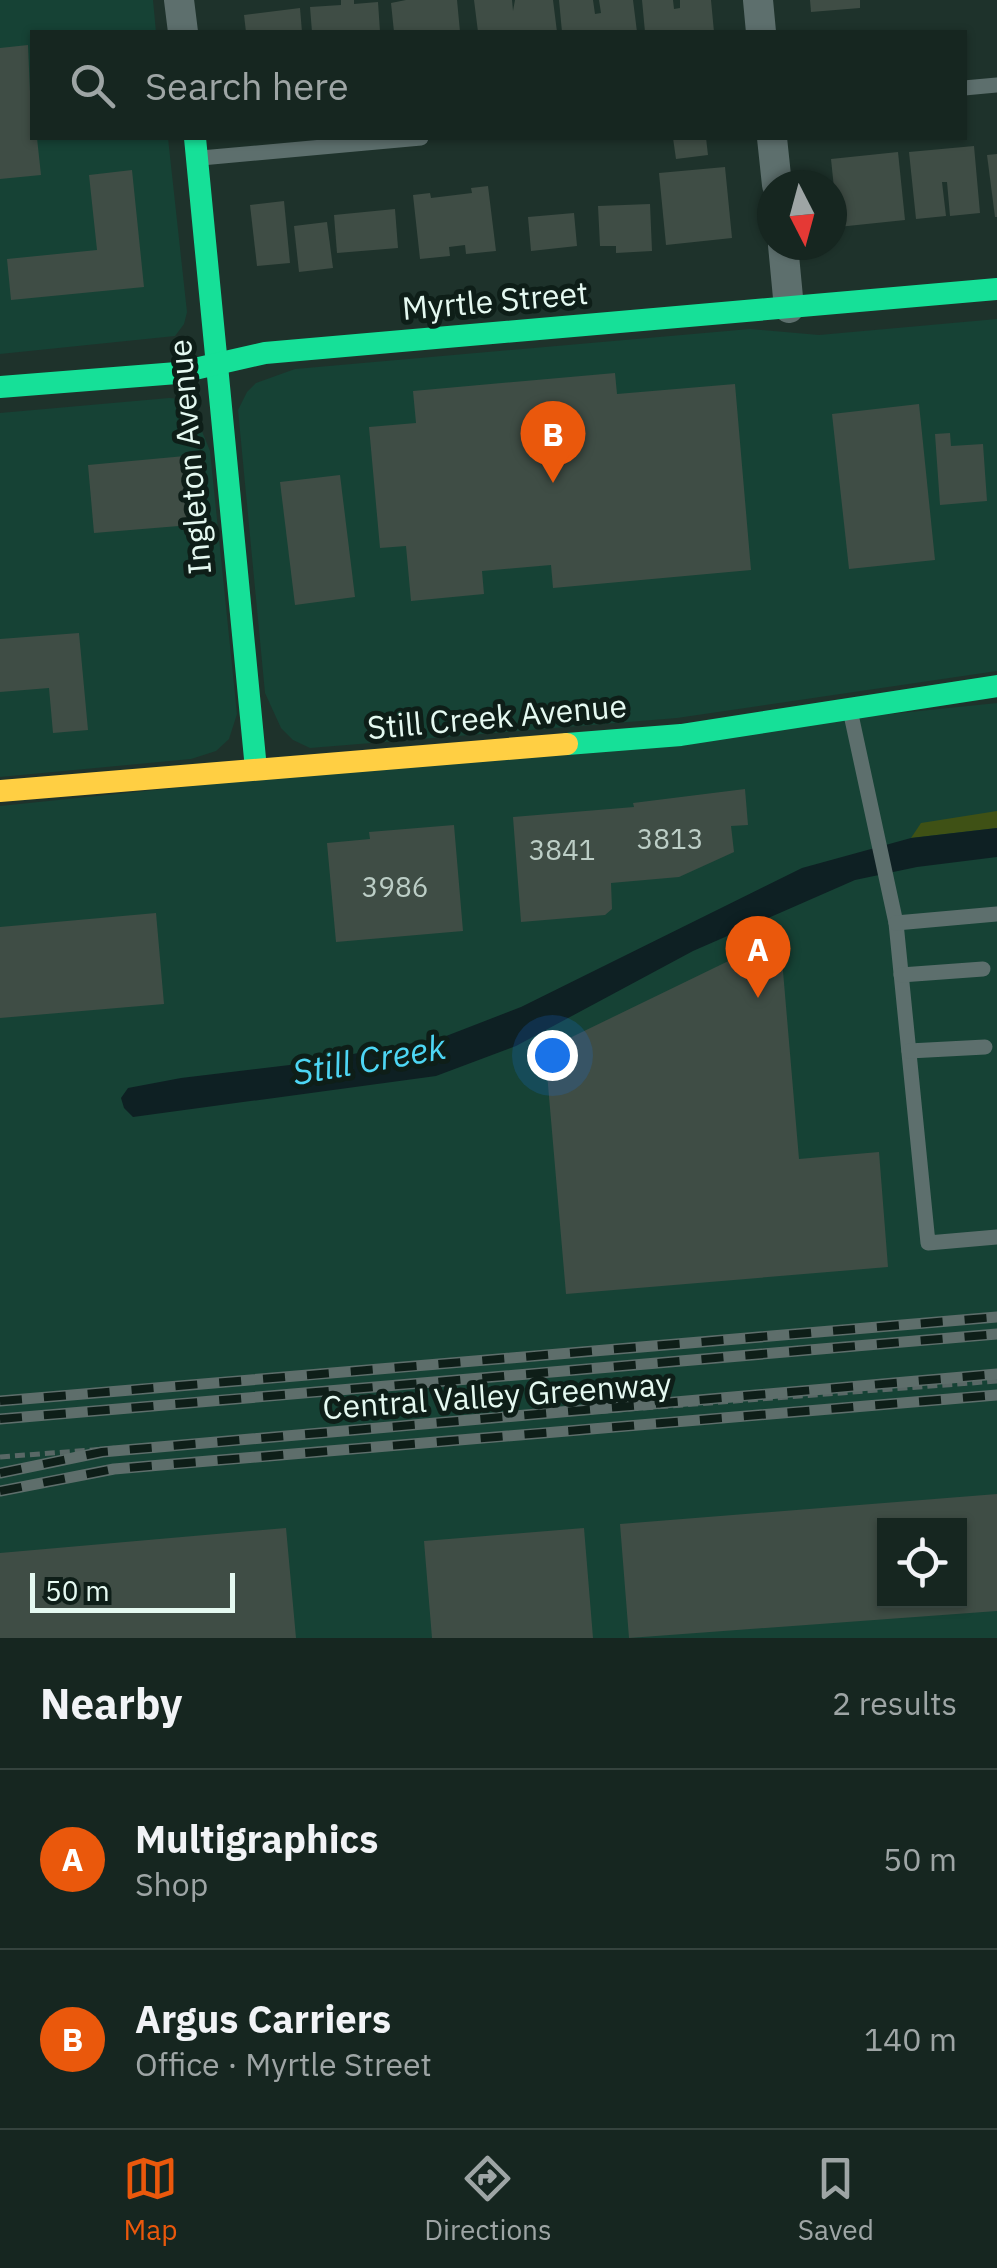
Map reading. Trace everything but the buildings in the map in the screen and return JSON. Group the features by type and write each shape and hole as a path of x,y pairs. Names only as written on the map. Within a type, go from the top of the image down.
{"street":[{"path":"180,0 183,30"},
{"path":"758,0 762,30"},
{"path":"772,140 775,170"},
{"name":"Ingleton Avenue","path":"196,148 256,769"},
{"path":"785,260 790,308"},
{"name":"Myrtle Street","path":"0,387 177,374 264,353 997,289"},
{"name":"Still Creek Avenue","path":"0,791 681,735 997,686"}],"lane":[{"path":"967,88 997,84"},
{"path":"196,148 376,140"},
{"path":"850,710 896,923 928,1242 997,1236"},
{"path":"896,923 997,914"},
{"path":"901,975 983,969"},
{"path":"909,1051 984,1046"}],"path":[{"name":"Central Valley Greenway","path":"0,1457 997,1380"}],"shaded area":[{"path":"0,0 153,0 156,30 30,30 30,140 168,140 187,312 184,324 175,336 0,354"},
{"path":"997,319 997,671 677,718 310,748 293,740 281,728 265,693 238,410 256,383 295,369 750,329 819,335"},
{"path":"180,399 193,409 210,451 237,714 229,739 216,751 191,759 0,777 0,413"},
{"path":"997,703 997,1638 0,1638 0,806"}],"green space":[{"path":"997,811 997,828 911,838 921,823"}],"water":[{"name":"Still Creek","path":"997,828 997,857 855,880 693,951 516,1046 436,1076 133,1117 124,1108 121,1098 128,1088 298,1064 441,1038 521,1007 802,868 911,838"}],"railway":[{"path":"0,1401 997,1317"},
{"path":"0,1419 997,1334"},
{"path":"0,1473 102,1452 997,1374"},
{"path":"0,1491 114,1469 997,1395"}],"traffic: fast":[{"path":"195,140 256,769"},
{"path":"0,387 177,373 265,353 997,289"},
{"path":"567,744 681,735 997,686"}],"traffic: slow":[{"path":"0,791 567,744"}],"place":[{"name":"Argus Carriers","path":"553,483"},
{"name":"Multigraphics","path":"758,998"}]}
